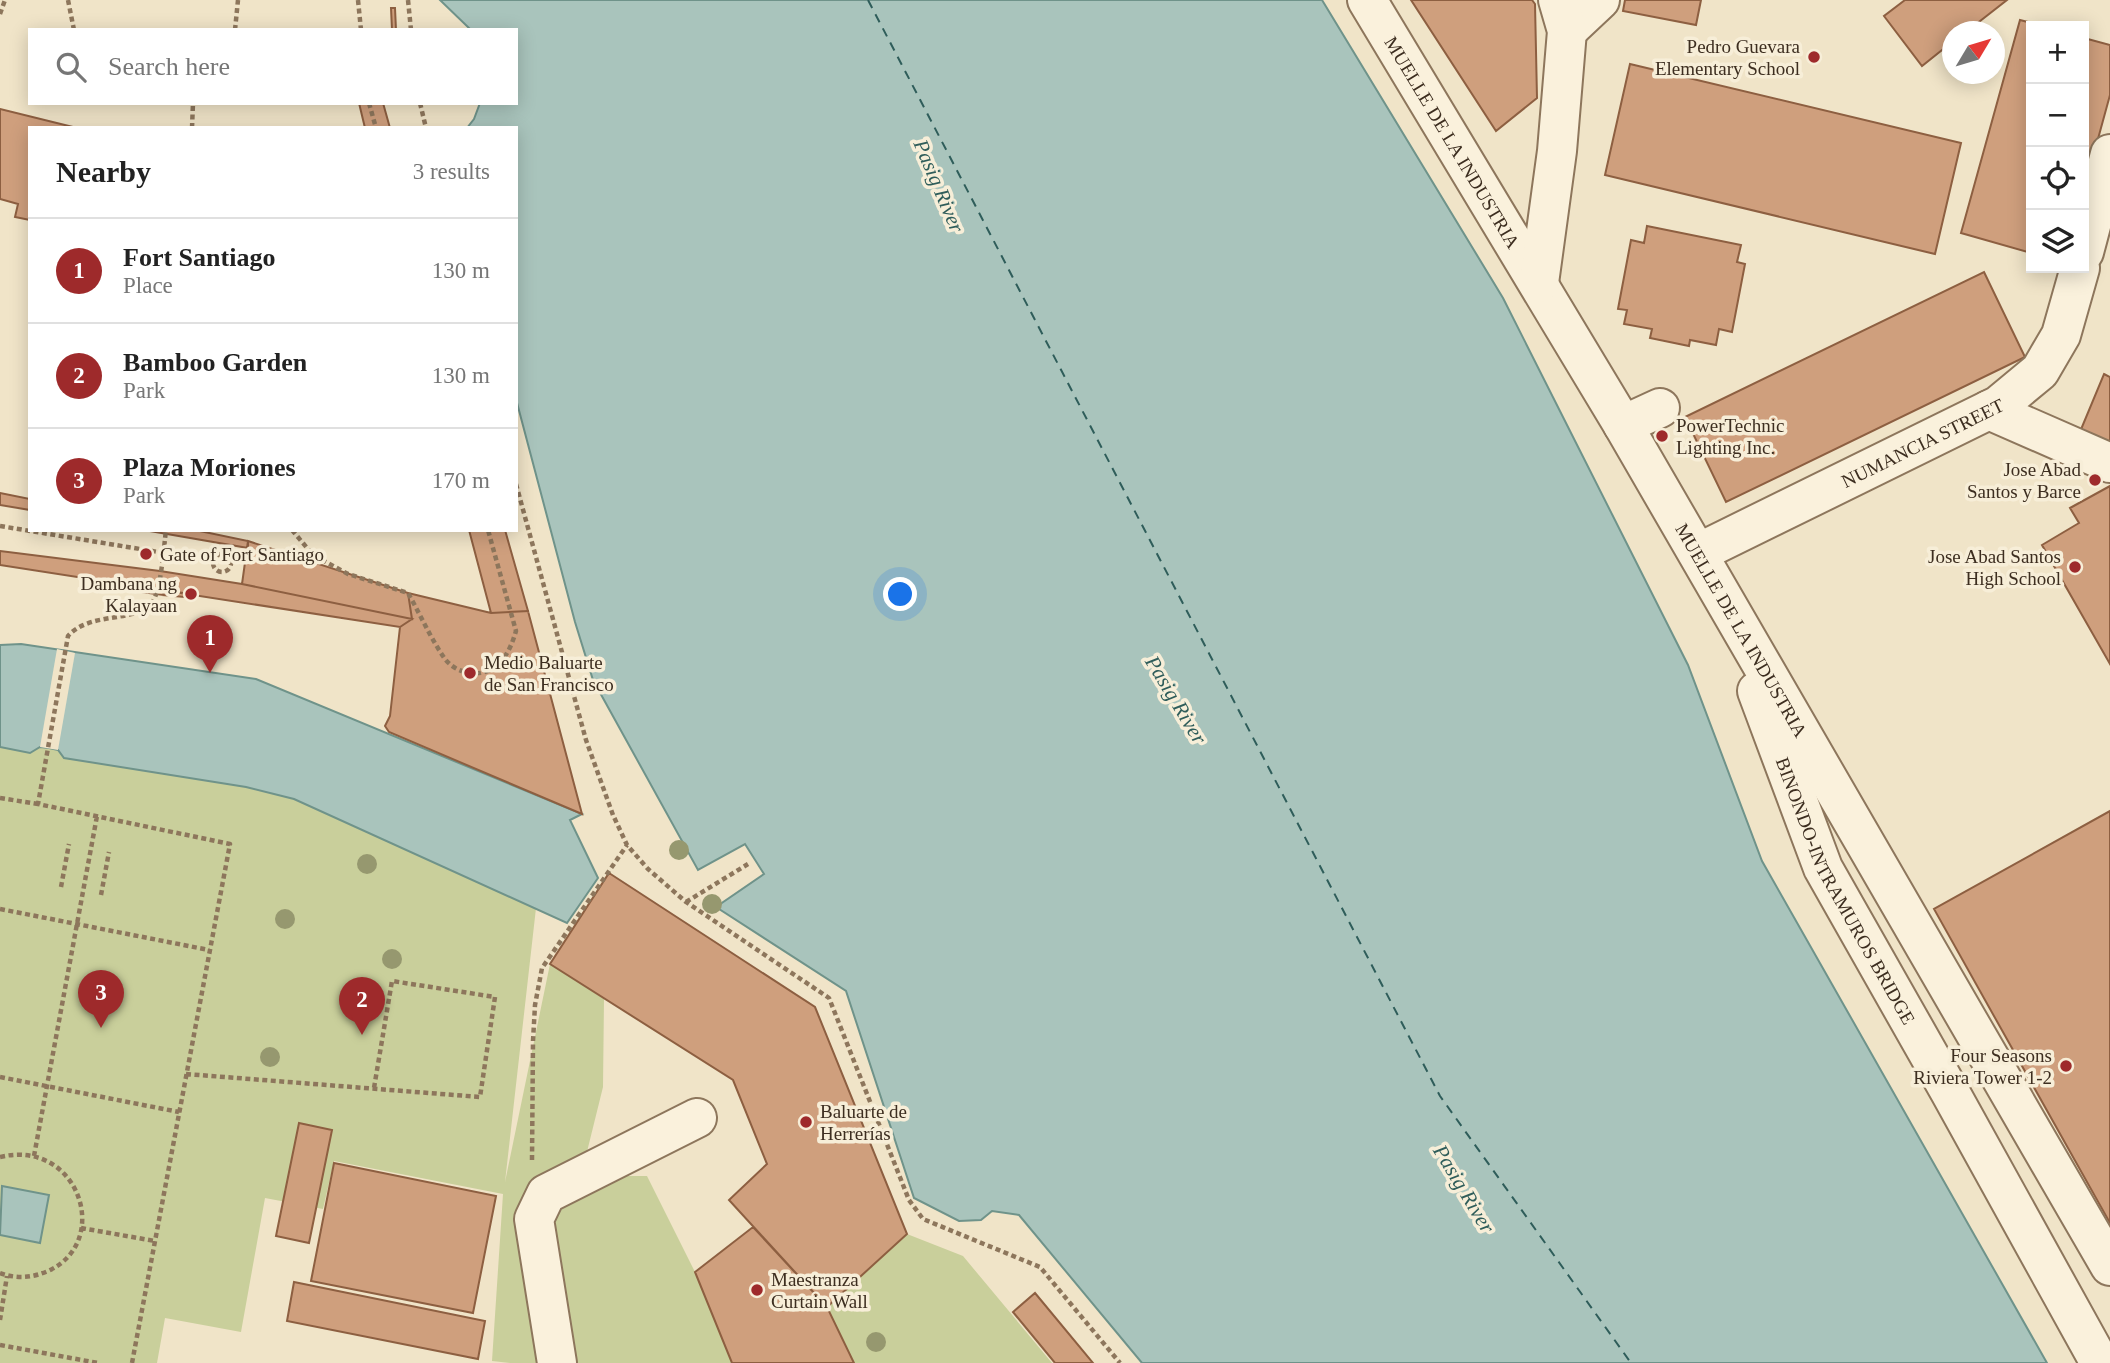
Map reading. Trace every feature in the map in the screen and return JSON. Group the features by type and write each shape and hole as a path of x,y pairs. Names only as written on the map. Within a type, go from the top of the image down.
{"street":[{"name":"MUELLE DE LA INDUSTRIA","path":"1367,0 1539,283 1720,590 2110,1266"},
{"path":"1539,283 1557,151 1563,16 1600,0"},
{"path":"2089,233 2110,154"},
{"name":"NUMANCIA STREET","path":"1698,553 1999,405 2040,371 2062,335 2079,273"},
{"path":"1623,425 1660,408"},
{"path":"1989,410 2110,463"},
{"name":"BINONDO-INTRAMUROS BRIDGE","path":"1720,590 1823,869 1951,1092 2100,1363"},
{"path":"557,1363 534,1219 546,1194 697,1118"}],"path":[{"path":"0,14 5,0"},
{"path":"68,0 74,28"},
{"path":"235,28 238,0"},
{"path":"358,0 362,28"},
{"path":"408,0 411,28"},
{"path":"192,126 193,105"},
{"path":"370,105 375,126"},
{"path":"420,105 426,126"},
{"path":"518,491 586,740 613,815 627,845 648,869 686,901 829,998 914,1210 923,1219 1040,1267 1120,1363"},
{"path":"0,526 28,531"},
{"path":"36,532 213,561"},
{"path":"37,804 68,636 77,626 95,620 134,614 149,606 156,595 166,532"},
{"path":"294,532 313,555 325,562 348,574 408,593 446,661 465,673 476,674 486,672 502,661 516,631 489,532"},
{"path":"0,798 230,844 132,1363"},
{"path":"34,1156 97,816"},
{"path":"61,887 69,844"},
{"path":"534,1219 530,1129 533,1041 542,968 627,845"},
{"path":"101,895 109,852"},
{"path":"686,901 748,864"},
{"path":"0,909 209,950"},
{"path":"186,1074 480,1097 495,997 392,981 374,1088"},
{"path":"0,1077 179,1112"},
{"path":"0,1157 17,1154 52,1162 77,1190 82,1209 81,1228 76,1243 54,1268 23,1278 0,1273"},
{"path":"81,1228 155,1241"},
{"path":"0,1320 7,1276"},
{"path":"0,1345 98,1363"}],"green space":[{"path":"0,747 30,753 40,747 58,750 65,758 246,787 294,799 536,908 505,1182 550,964 604,999 603,1087 581,1176 647,1176 695,1272 732,1363 492,1361 503,1194 334,1161 323,1209 265,1198 241,1332 165,1318 157,1363 0,1363"},
{"path":"907,1234 963,1256 1052,1363 854,1363 827,1307"}],"water":[{"name":"Pasig River","path":"440,0 1322,0 1503,298 1688,665 1762,861 2047,1363 1142,1363 1019,1215 992,1211 981,1220 959,1221 914,1198 846,991 716,907 764,874 745,844 698,870 593,680 518,407 518,126 469,126 479,105 518,105 518,28 469,28"},
{"path":"21,644 256,679 582,814 570,820 598,878 567,923 294,799 246,787 64,758 58,750 49,748 40,747 30,753 0,747 0,645"},
{"path":"2,1186 49,1195 40,1243 0,1235"}],"pier":[{"path":"57,649 75,653 58,750 40,747"}],"building":[{"path":"1411,0 1532,0 1535,4 1537,98 1496,131"},
{"path":"1625,0 1701,0 1696,25 1623,11"},
{"path":"1905,0 2007,0 1980,21 1942,21 1942,50 1922,66 1884,16"},
{"path":"391,8 395,8 396,28 392,28"},
{"path":"2020,20 2026,22 2026,252 1961,233 2002,84 2005,84 2005,74"},
{"path":"2089,39 2110,45 2110,95 2089,172"},
{"path":"1630,64 1961,143 1935,254 1605,175"},
{"path":"359,105 384,105 389,126 365,126"},
{"path":"0,109 69,126 28,126 28,220 15,217 18,204 0,199"},
{"path":"1647,226 1741,245 1737,262 1745,264 1732,332 1719,329 1716,345 1690,340 1689,346 1650,338 1652,329 1624,324 1627,310 1618,309 1631,240 1644,243"},
{"path":"1984,272 2025,357 1726,502 1685,417"},
{"path":"2104,374 2110,377 2110,451 2077,439"},
{"path":"2110,486 2110,664 2042,545 2079,523 2070,508"},
{"path":"0,493 28,499 28,510 0,505"},
{"path":"156,532 205,532 248,541 248,548"},
{"path":"470,532 506,532 528,611 491,613"},
{"path":"248,541 408,593 412,619 242,584"},
{"path":"0,551 242,584 412,619 400,627 0,565"},
{"path":"127,584 149,588 148,593 127,588"},
{"path":"149,588 164,590 163,595 148,593"},
{"path":"164,590 184,593 184,597 163,595"},
{"name":"Medio Baluarte de San Francisco","path":"408,593 491,613 528,611 582,814 389,732 385,726 390,716 400,627 412,619"},
{"name":"Four Seasons Riviera Tower 1-2","path":"2110,811 2110,1223 1934,909"},
{"name":"Baluarte de Herrerías","path":"609,873 815,1007 907,1234 827,1307 729,1200 767,1164 733,1080 550,964"},
{"path":"299,1123 332,1130 309,1243 276,1236"},
{"path":"334,1163 496,1196 473,1313 311,1281"},
{"name":"Maestranza Curtain Wall","path":"753,1227 827,1307 854,1363 732,1363 695,1272"},
{"path":"294,1282 485,1321 478,1359 287,1321"},
{"path":"1035,1293 1093,1363 1055,1363 1013,1312"}],"ferry route":[{"path":"868,0 1440,1096 1631,1363"}],"place":[{"name":"Pedro Guevara Elementary School","path":"1814,57"},
{"name":"PowerTechnic Lighting Inc.","path":"1662,436"},
{"name":"Jose Abad Santos y Barce","path":"2095,480"},
{"name":"Gate of Fort Santiago","path":"146,554"},
{"name":"Jose Abad Santos High School","path":"2075,567"},
{"name":"Dambana ng Kalayaan","path":"191,594"},
{"name":"Fort Santiago","path":"210,673"},
{"name":"Medio Baluarte de San Francisco","path":"470,673"},
{"name":"Plaza Moriones","path":"101,1028"},
{"name":"Bamboo Garden","path":"362,1035"},
{"name":"Four Seasons Riviera Tower 1-2","path":"2066,1066"},
{"name":"Baluarte de Herrerías","path":"806,1122"},
{"name":"Maestranza Curtain Wall","path":"757,1290"}]}
